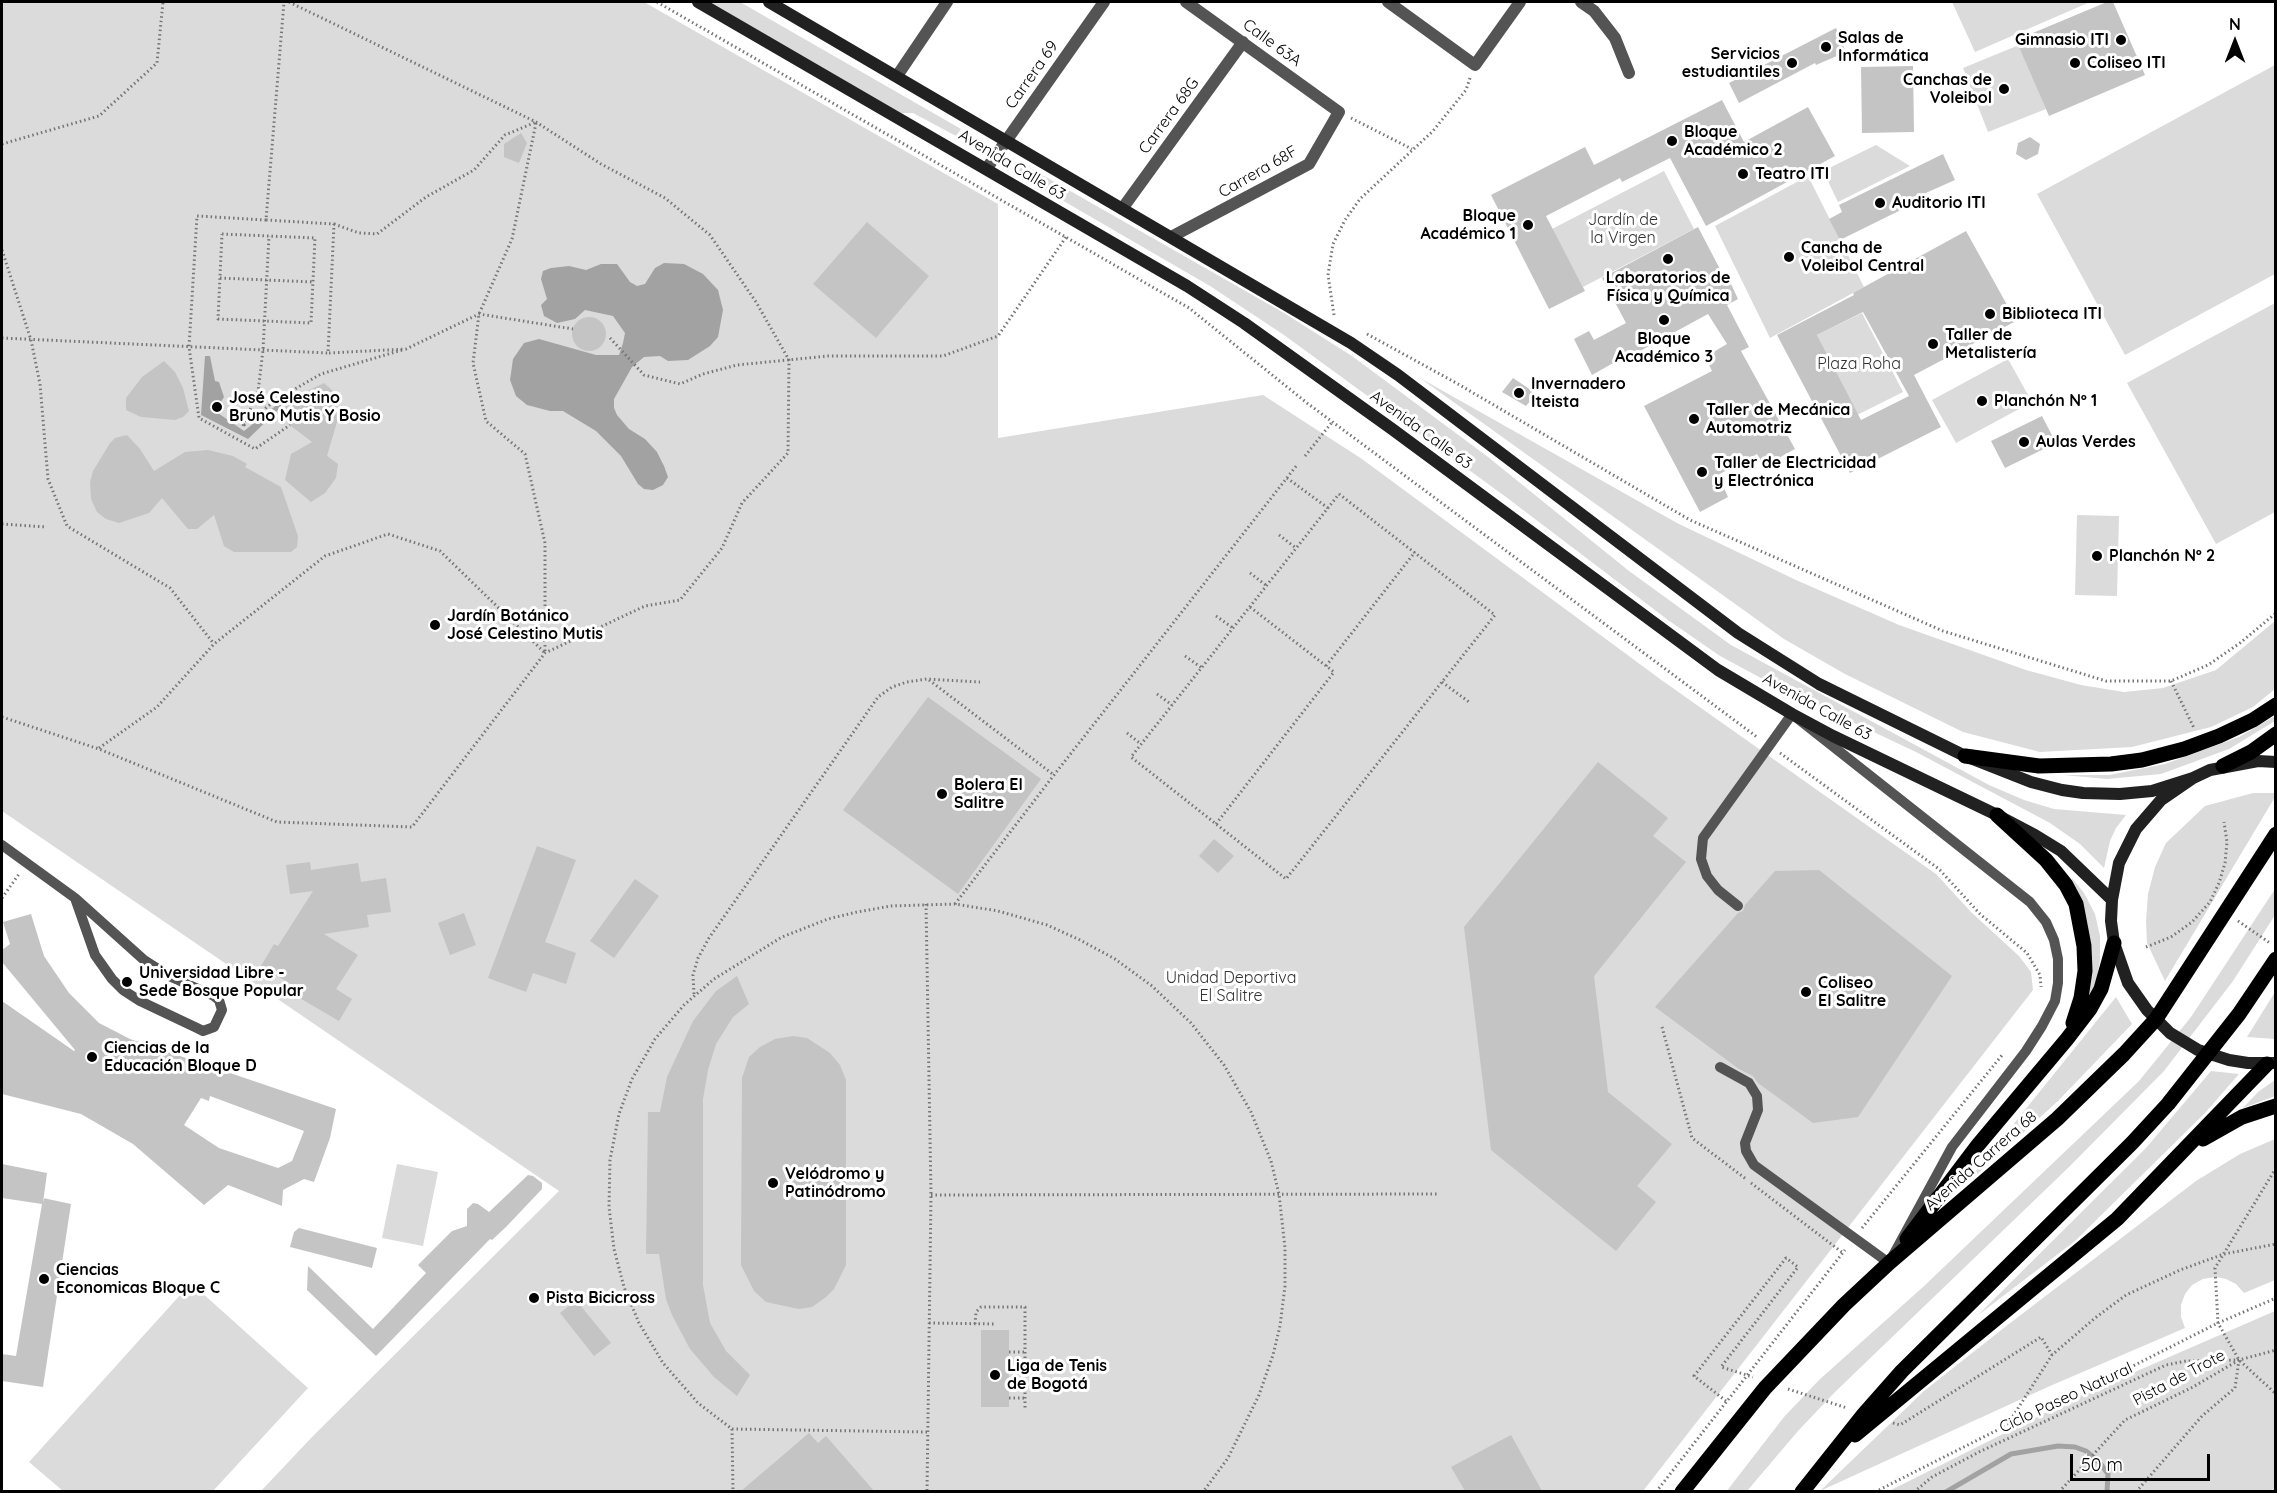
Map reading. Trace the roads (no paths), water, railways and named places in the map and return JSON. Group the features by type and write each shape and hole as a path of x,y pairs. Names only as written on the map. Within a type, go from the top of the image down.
{"main road":[{"name":"Avenida Calle 63","path":"698,2 1187,285 1392,429 1718,670 1792,714 1869,754 1997,814 2061,851 2112,900"},
{"name":"Avenida Calle 63","path":"768,2 1351,343 1398,375 1738,633 1819,684 1965,756 2031,782 2062,790 2083,793 2152,791 2193,778"},
{"path":"1965,756 2039,766 2111,765 2142,760 2184,749 2219,736 2253,720 2276,705"},
{"path":"2271,1064 2229,1060 2198,1050 2170,1033 2147,1010 2128,983 2114,943 2112,900 2119,863 2136,829 2162,800 2193,778 2251,752 2276,734"},
{"path":"2223,766 2258,761 2276,762"},
{"path":"1997,814 2046,860 2066,885 2076,904 2084,946 2085,971 2081,998 2067,1040"},
{"name":"Avenida Carrera 68","path":"1682,1491 1765,1388 1844,1305 1889,1263 2057,1119 2156,1020 2276,834"},
{"path":"1889,1263 1978,1145 2067,1040 2090,1009 2101,989 2114,943"},
{"path":"1802,1491 1909,1364 2133,1143 2168,1104 2239,1014 2276,959"},
{"path":"1830,1455 2117,1219 2271,1064"},
{"path":"2188,1148 2242,1117 2276,1106"}],"street":[{"path":"897,76 947,2"},
{"name":"Carrera 69","path":"987,168 1104,2"},
{"name":"Calle 63A","path":"1186,2 1339,112"},
{"path":"1388,2 1475,65 1520,2"},
{"path":"1581,2 1594,11 1615,38 1629,73"},
{"name":"Carrera 68G","path":"1122,209 1243,42"},
{"name":"Carrera 68F","path":"1171,237 1309,164 1339,112"}],"lane":[{"path":"1720,1067 1749,1083 1757,1096 1758,1110 1745,1143 1746,1151 1754,1166 1889,1263 1952,1147 2025,1052 2042,1026 2055,1001 2058,983 2058,959 2054,940 2046,922 2030,902 1792,714 1707,831 1701,848 1703,868 1711,884 1738,906"},
{"path":"2,845 75,898 144,960 169,976 219,1000 222,1010 213,1027 203,1030 196,1028 140,1001 123,990 95,955 75,898"}],"waterway":[{"path":"1946,1492 2011,1454 2058,1446 2075,1447 2086,1451 2100,1463 2108,1474 2107,1492"}],"place":[{"name":"Gimnasio ITI","path":"2121,40"},
{"name":"Salas de Informática","path":"1826,47"},
{"name":"Servicios estudiantiles","path":"1792,63"},
{"name":"Coliseo ITI","path":"2075,63"},
{"name":"Canchas de Voleibol","path":"2004,89"},
{"name":"Bloque Académico 2","path":"1672,141"},
{"name":"Teatro ITI","path":"1743,174"},
{"name":"Auditorio ITI","path":"1880,203"},
{"name":"Bloque Académico 1","path":"1528,225"},
{"name":"Cancha de Voleibol Central","path":"1789,257"},
{"name":"Laboratorios de Física y Química","path":"1668,259"},
{"name":"Biblioteca ITI","path":"1990,314"},
{"name":"Bloque Académico 3","path":"1664,320"},
{"name":"Taller de Metalistería","path":"1933,344"},
{"name":"Invernadero Iteista","path":"1519,393"},
{"name":"Planchón Nº 1","path":"1982,401"},
{"name":"José Celestino Bruno Mutis Y Bosio","path":"217,407"},
{"name":"Taller de Mecánica Automotriz","path":"1694,419"},
{"name":"Aulas Verdes","path":"2024,442"},
{"name":"Taller de Electricidad y Electrónica","path":"1702,472"},
{"name":"Planchón Nº 2","path":"2097,556"},
{"name":"Jardín Botánico José Celestino Mutis","path":"435,625"},
{"name":"Bolera El Salitre","path":"942,794"},
{"name":"Universidad Libre - Sede Bosque Popular","path":"127,982"},
{"name":"Coliseo El Salitre","path":"1806,992"},
{"name":"Ciencias de la Educación Bloque D","path":"92,1057"},
{"name":"Velódromo y Patinódromo","path":"773,1183"},
{"name":"Ciencias Economicas Bloque C","path":"44,1279"},
{"name":"Pista Bicicross","path":"534,1298"},
{"name":"Liga de Tenis de Bogotá","path":"995,1375"}],"park label":[{"name":"Jardín de la Virgen","path":"1623,229"},
{"name":"Plaza Roha","path":"1859,364"},
{"name":"Unidad Deportiva El Salitre","path":"1231,987"}]}
